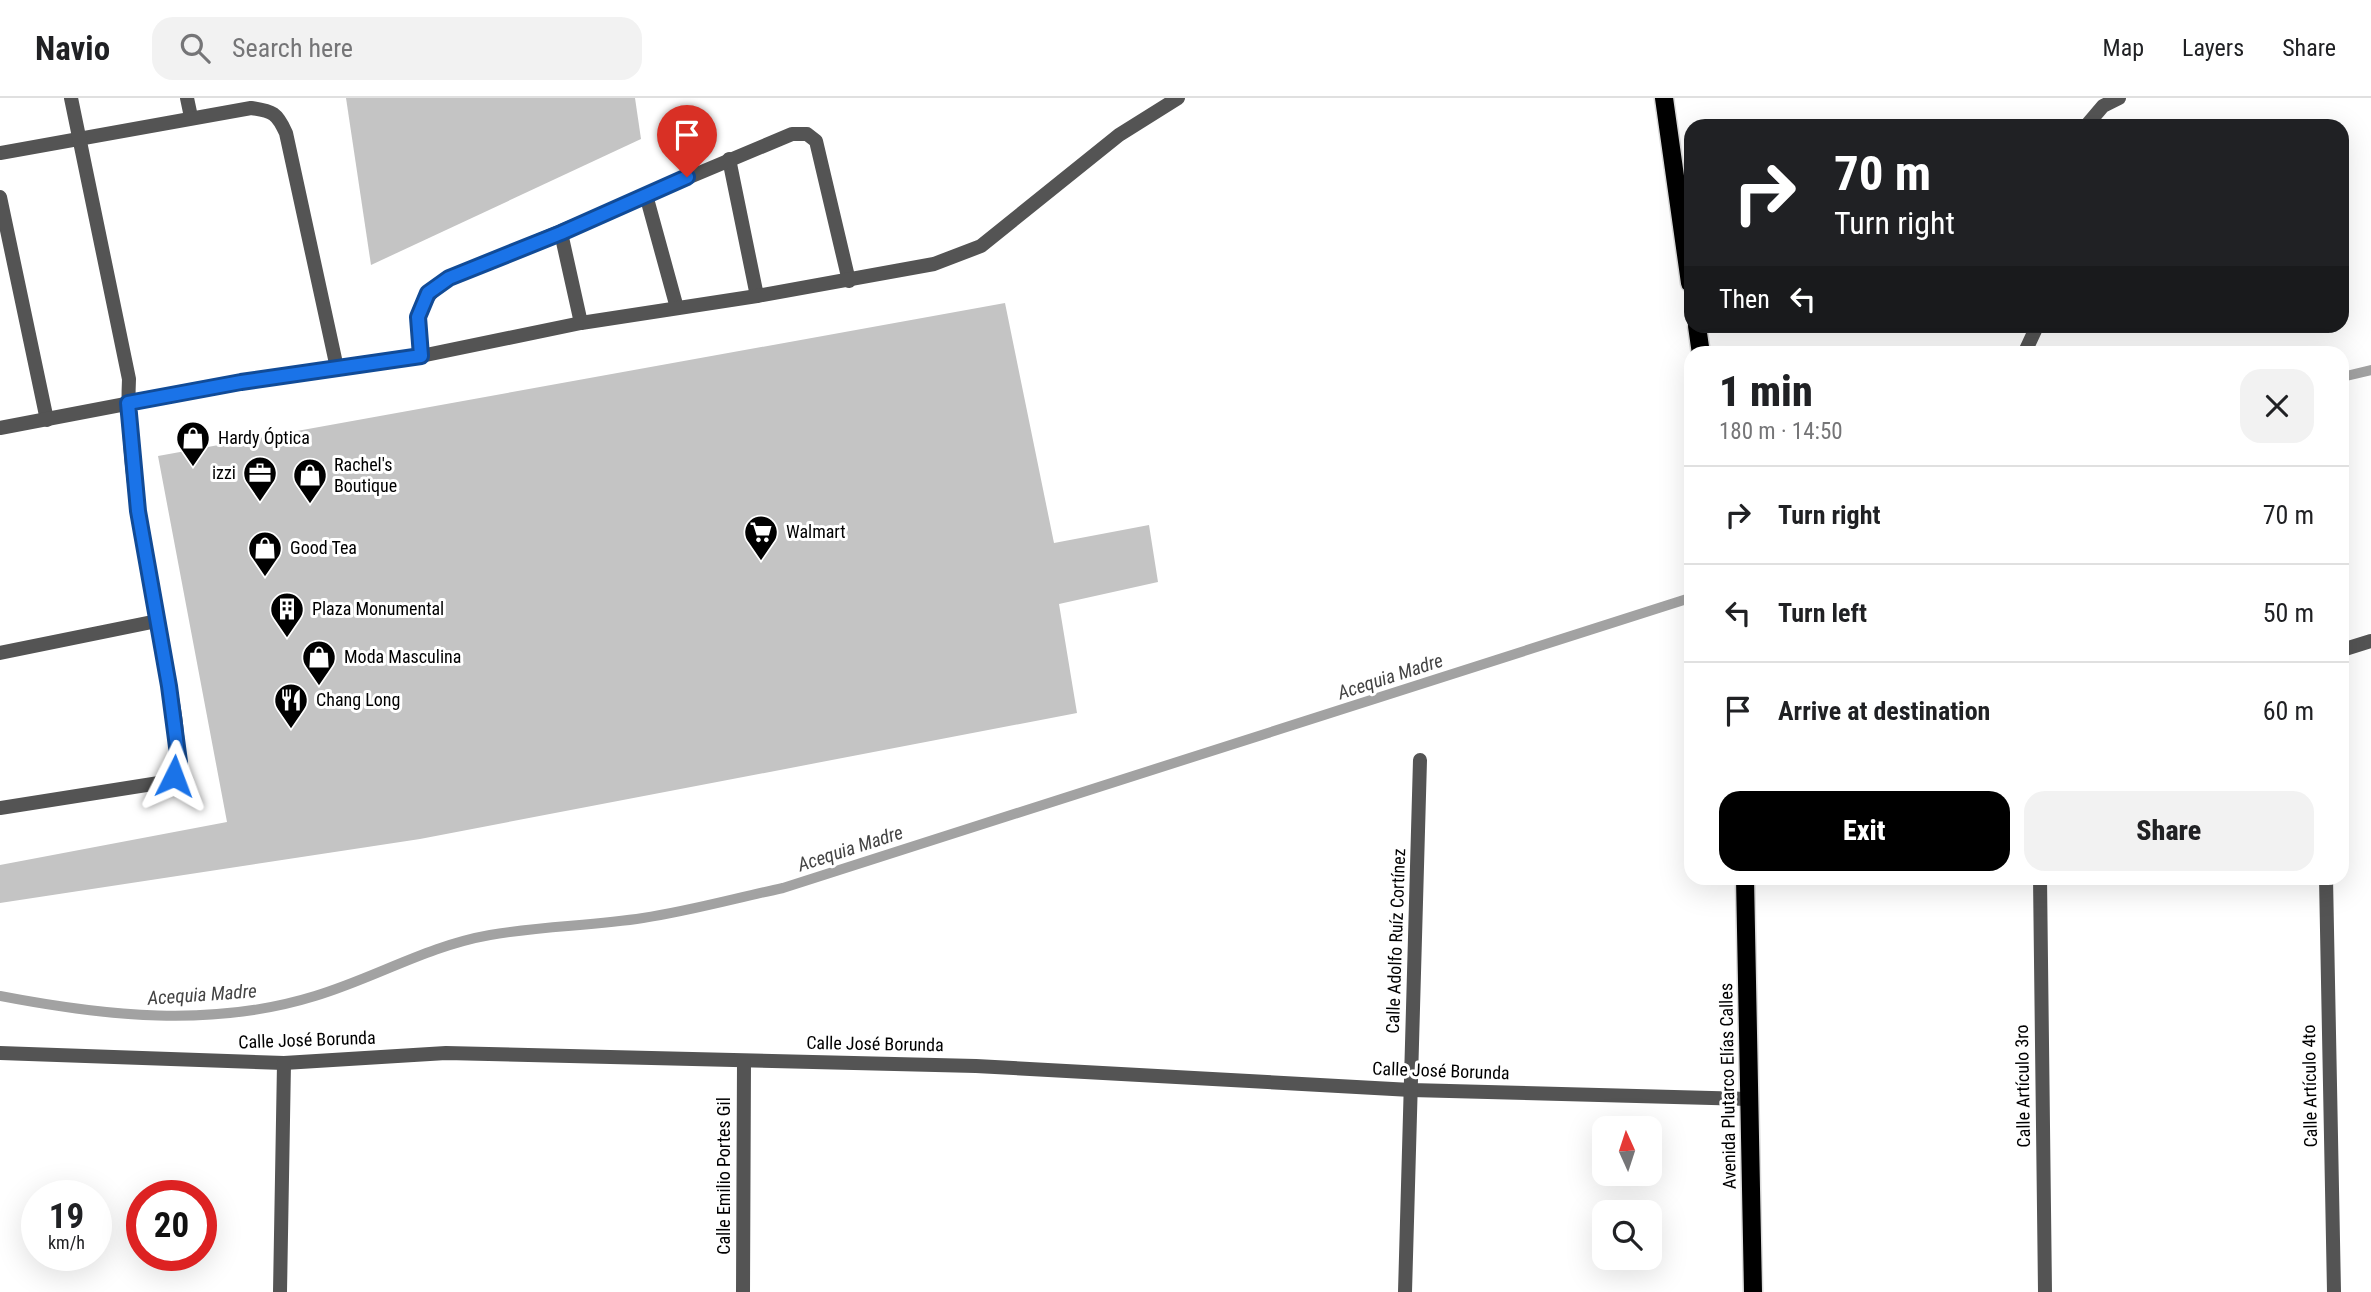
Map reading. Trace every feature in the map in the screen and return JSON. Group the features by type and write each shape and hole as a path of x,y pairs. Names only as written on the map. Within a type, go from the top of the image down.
{"main road":[{"path":"1664,98 1684,240"},
{"name":"Avenida Plutarco Elías Calles","path":"1745,885 1753,1292"}],"street":[{"path":"0,808 159,783 174,776 179,762 138,511 128,403 129,379 77,138 71,98"},
{"path":"187,98 191,117"},
{"path":"0,428 128,403 421,356 581,323 849,281 934,264 981,246 1119,135 1178,98"},
{"path":"2092,119 2102,106 2119,98"},
{"path":"0,153 251,108 279,117 286,133 337,368"},
{"path":"421,356 418,317 428,293 449,278 792,134 807,134 816,141 849,281"},
{"path":"729,159 757,296"},
{"path":"646,195 677,308"},
{"path":"0,197 47,420"},
{"path":"561,233 581,323"},
{"path":"0,653 157,621"},
{"path":"2349,648 2371,641"},
{"name":"Calle Adolfo Ruíz Cortínez","path":"1405,1292 1420,760"},
{"name":"Calle Artículo 3ro","path":"2039,885 2045,1292"},
{"name":"Calle Artículo 4to","path":"2326,885 2334,1292"},
{"name":"Calle José Borunda","path":"0,1053 284,1063 446,1053 975,1066 1411,1090 1749,1099"},
{"name":"Calle Emilio Portes Gil","path":"743,1292 744,1061"},
{"path":"280,1292 284,1063"}],"building":[{"path":"346,98 635,98 641,139 371,265"},
{"name":"Walmart","path":"1005,303 1054,543 1149,525 1158,582 1059,604 1077,713 420,839 0,903 0,865 227,822 158,456"}],"waterway":[{"name":"Acequia Madre","path":"2349,375 2371,370"},
{"name":"Acequia Madre","path":"0,996 79,1009 158,1016 237,1012 315,996 467,940 509,932 661,915 783,888 1684,600"}],"place":[{"name":"Hardy Óptica","path":"193,468"},
{"name":"izzi","path":"260,503"},
{"name":"Rachel's Boutique","path":"310,505"},
{"name":"Walmart","path":"761,562"},
{"name":"Good Tea","path":"265,578"},
{"name":"Plaza Monumental","path":"287,639"},
{"name":"Moda Masculina","path":"319,687"},
{"name":"Chang Long","path":"291,730"}],"route":[{"path":"174,776 179,762 169,686 138,511 128,403 241,382 421,356 418,317 428,293 449,278 561,233 687,177"}]}
